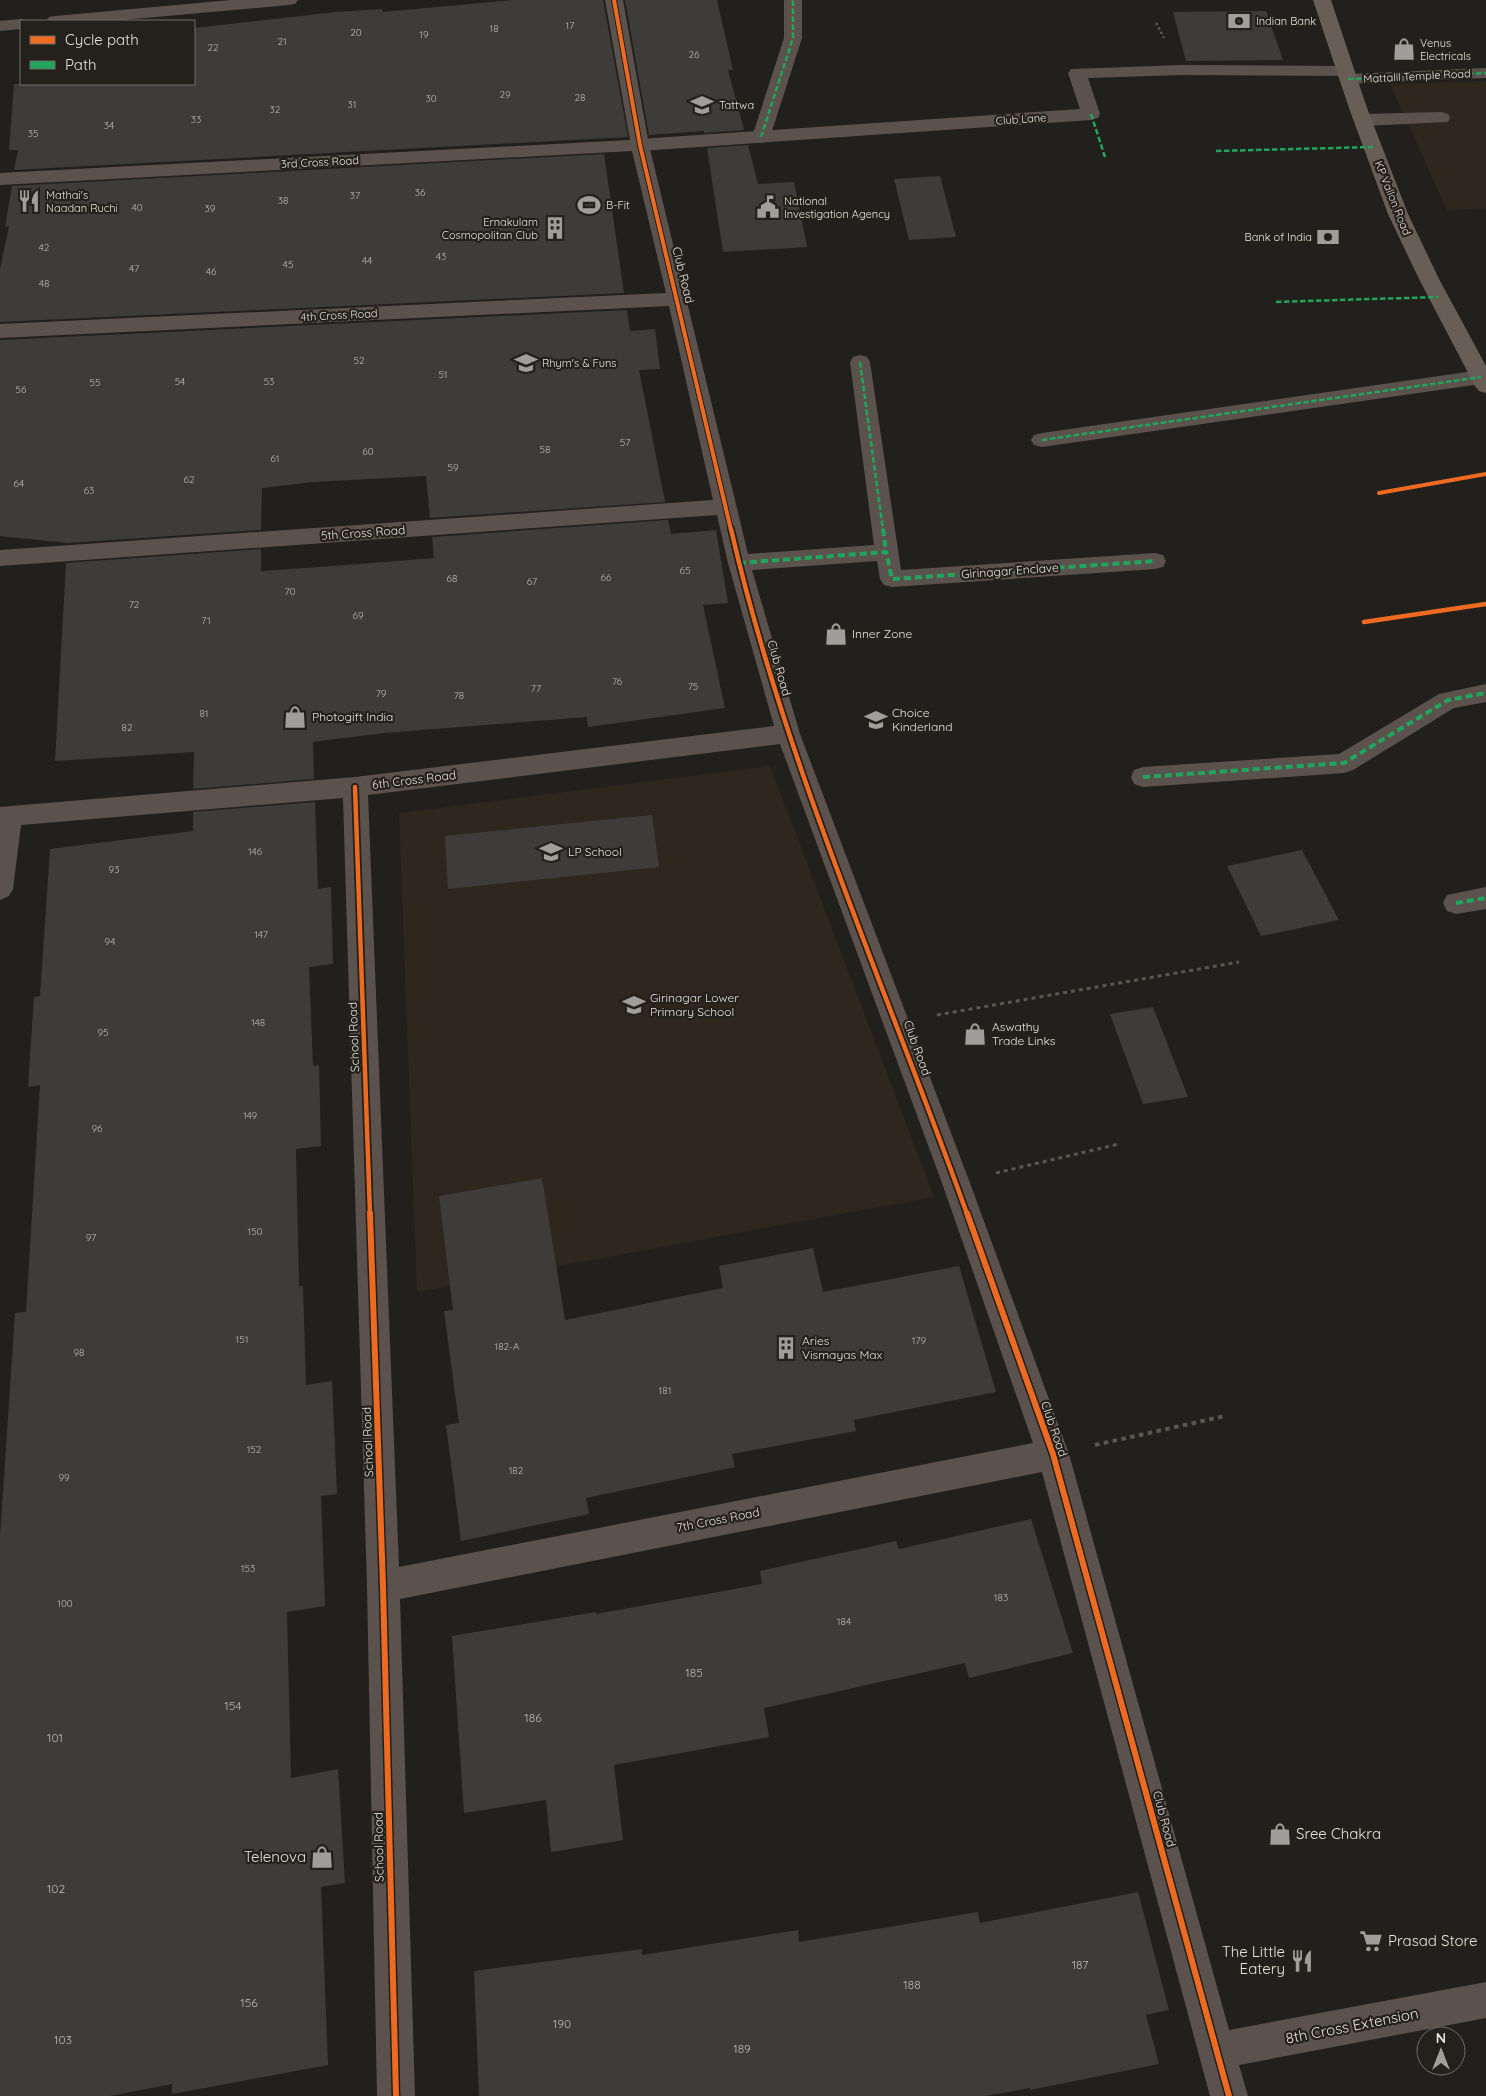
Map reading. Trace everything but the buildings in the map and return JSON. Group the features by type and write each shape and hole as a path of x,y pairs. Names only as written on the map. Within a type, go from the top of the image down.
{"street":[{"path":"66,20 289,0"},
{"name":"Club Road","path":"614,0 640,145 678,299 739,564 788,734 897,1022 1053,1454 1229,2096"},
{"path":"761,137 793,38 792,0"},
{"name":"KP Vallon Road","path":"1322,0 1346,75 1398,215 1438,297 1484,382"},
{"path":"0,26 20,24"},
{"name":"Club Lane","path":"640,145 1091,114 1077,73 1181,70 1346,75"},
{"name":"Mattalil Temple Road","path":"1346,75 1486,73"},
{"path":"1363,120 1441,118"},
{"name":"3rd Cross Road","path":"0,179 640,145"},
{"name":"4th Cross Road","path":"0,331 678,299"},
{"name":"Girinagar Enclave","path":"860,362 886,552 892,579 1155,561"},
{"path":"1042,440 1484,382"},
{"name":"5th Cross Road","path":"0,558 726,507"},
{"path":"739,564 886,552"},
{"path":"1143,777 1344,763 1448,700 1486,693"},
{"name":"6th Cross Road","path":"4,817 355,787 788,734"},
{"name":"School Road","path":"355,787 383,1586 396,2096"},
{"path":"0,889 4,817"},
{"path":"1456,904 1486,898"},
{"name":"7th Cross Road","path":"383,1586 1053,1454"},
{"name":"8th Cross Extension","path":"1218,2051 1486,2000"}],"path":[{"path":"897,1022 1239,962"},
{"path":"956,1183 1119,1144"},
{"path":"1053,1454 1225,1416"}],"shaded area":[{"path":"1486,81 1486,209 1447,210 1390,84"},
{"name":"Girinagar Lower Primary School","path":"770,766 934,1197 417,1292 399,813"}],"marked path":[{"path":"761,137 793,38 793,0"},
{"path":"1348,79 1486,73"},
{"path":"1091,114 1105,157"},
{"path":"1216,151 1373,147"},
{"path":"1276,302 1438,297"},
{"path":"860,362 886,552"},
{"path":"1042,440 1481,377"},
{"path":"739,563 886,552 892,579 1155,561"},
{"path":"1143,777 1344,763 1448,700 1486,693"},
{"path":"1456,903 1486,898"}],"cycle path":[{"path":"614,0 640,145 739,563 788,734 956,1183 1053,1454 1229,2096"},
{"path":"1379,493 1486,474"},
{"path":"1364,622 1486,604"},
{"path":"355,787 383,1586 396,2096"}],"place":[{"name":"Indian Bank","path":"1239,21"},
{"name":"Venus Electricals","path":"1404,49"},
{"name":"Tattwa","path":"702,105"},
{"name":"Mathai's Naadan Ruchi","path":"29,201"},
{"name":"B-Fit","path":"589,205"},
{"name":"National Investigation Agency","path":"768,207"},
{"name":"Ernakulam Cosmopolitan Club","path":"555,228"},
{"name":"Bank of India","path":"1328,237"},
{"name":"Rhym's & Funs","path":"526,363"},
{"name":"Inner Zone","path":"836,634"},
{"name":"Photogift India","path":"295,717"},
{"name":"Choice Kinderland","path":"876,720"},
{"name":"LP School","path":"551,852"},
{"name":"Girinagar Lower Primary School","path":"634,1005"},
{"name":"Aswathy Trade Links","path":"975,1034"},
{"name":"Aries Vismayas Max","path":"786,1348"},
{"name":"Sree Chakra","path":"1280,1834"},
{"name":"Telenova","path":"322,1857"},
{"name":"Prasad Store","path":"1371,1941"},
{"name":"The Little Eatery","path":"1302,1961"}]}
